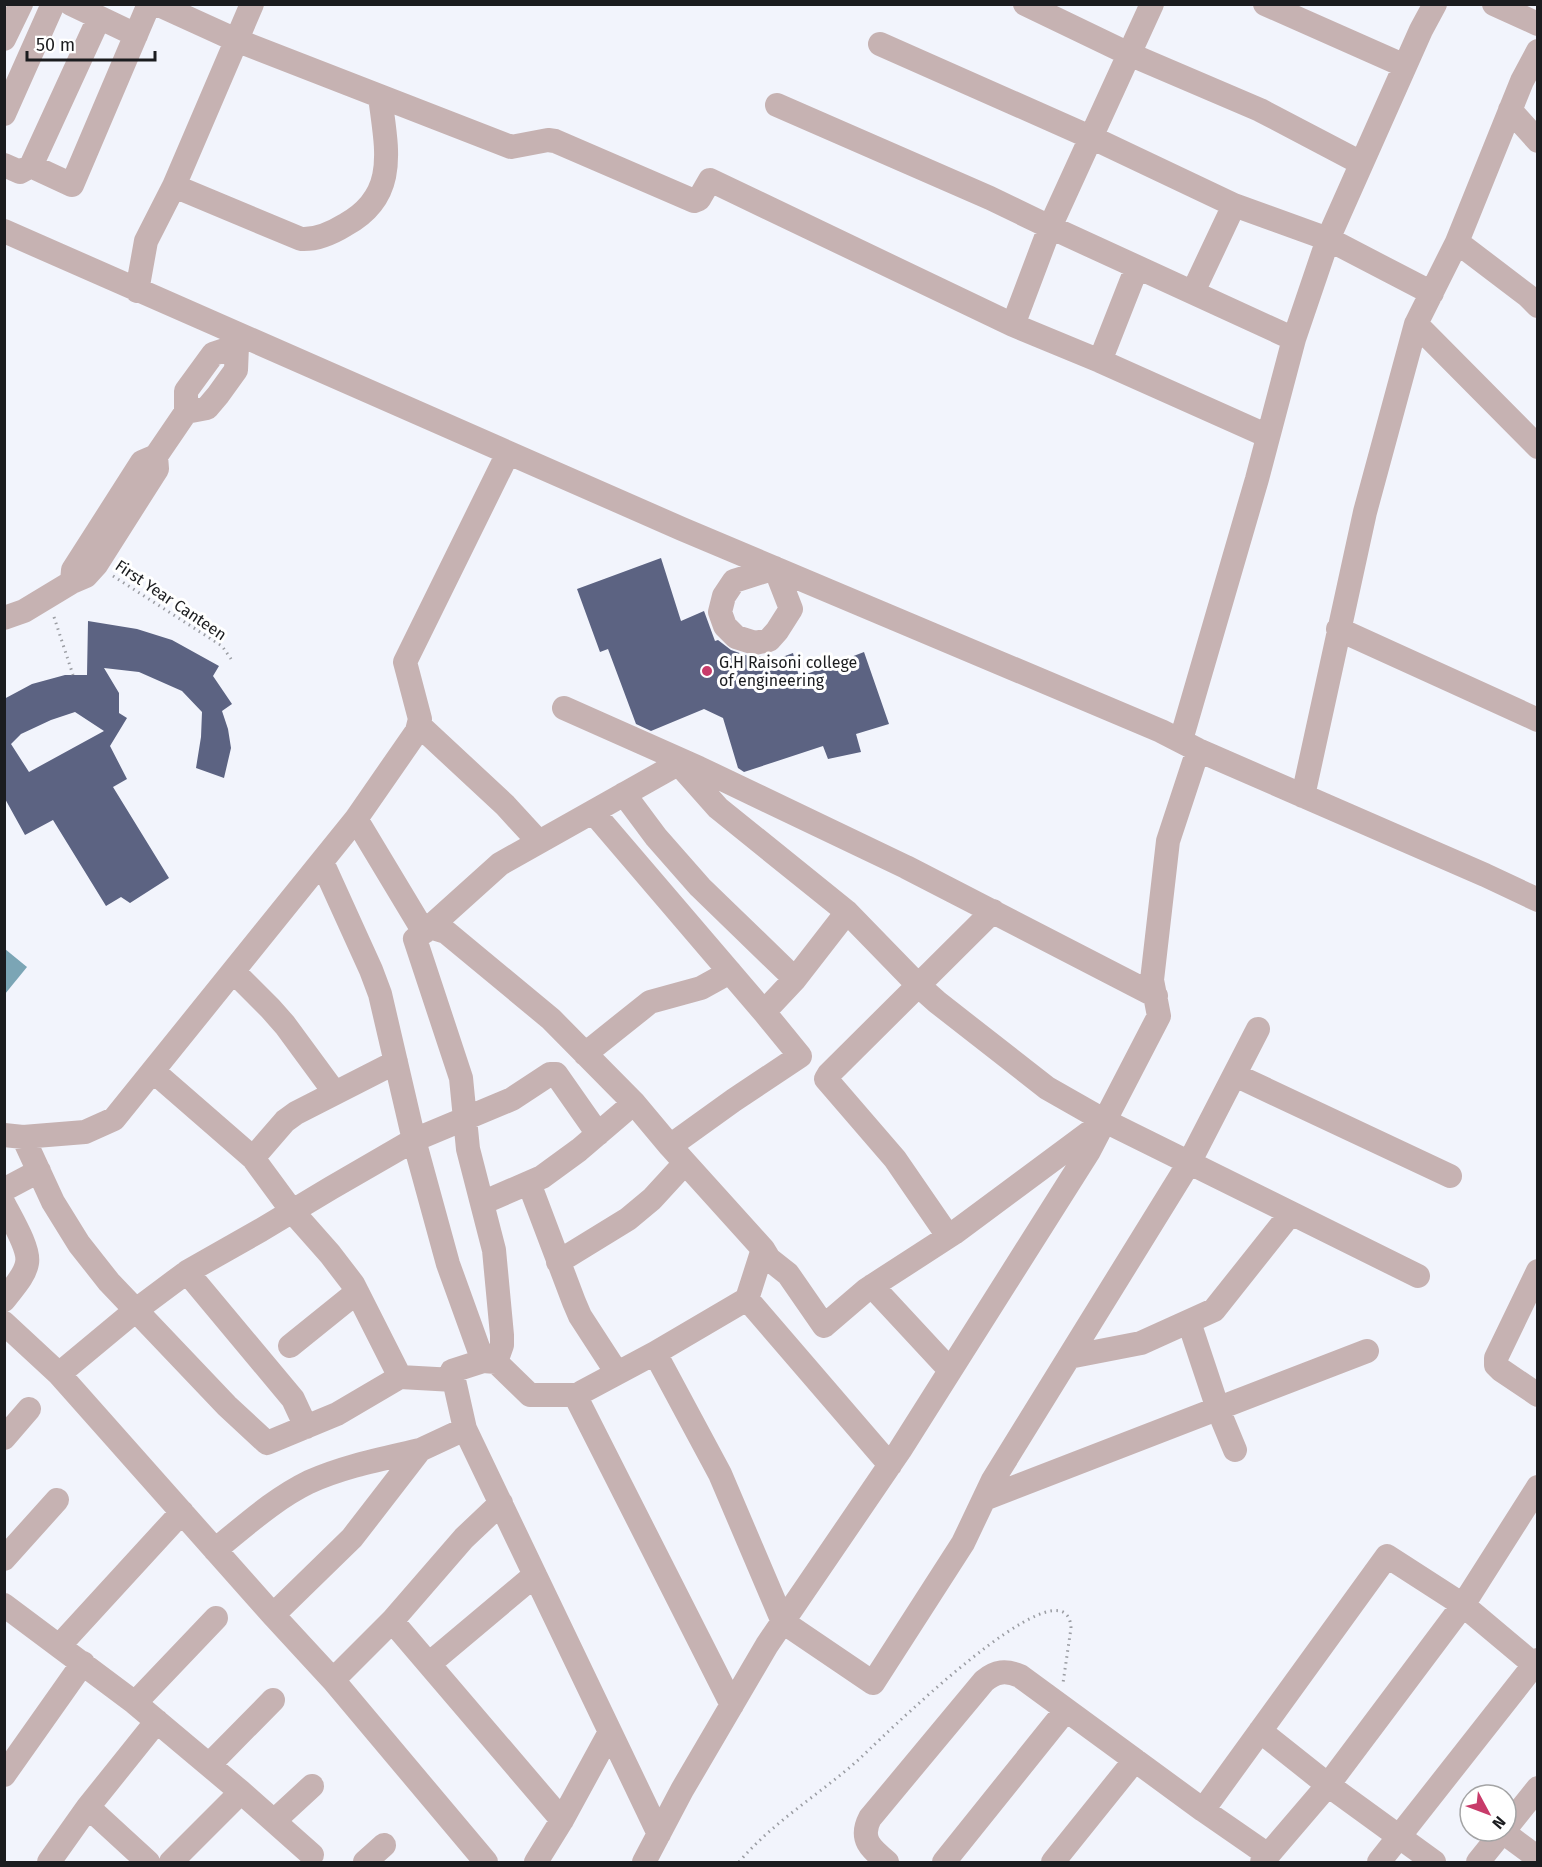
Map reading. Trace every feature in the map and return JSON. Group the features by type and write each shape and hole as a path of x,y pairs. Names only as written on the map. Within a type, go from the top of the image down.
{"street":[{"path":"4,39 21,4"},
{"path":"4,114 53,4"},
{"path":"71,4 136,35"},
{"path":"31,166 72,185 148,4"},
{"path":"157,4 236,40 511,147 548,140 555,141 694,201 699,198 710,180 1013,325 1268,436"},
{"path":"137,291 146,241 174,186 252,4"},
{"path":"1025,4 1129,54 1260,110 1361,163"},
{"path":"1013,325 1050,227 1152,4"},
{"path":"1265,4 1405,66"},
{"path":"644,1863 682,1790 768,1645 890,1465 1089,1151 1159,1016 1152,981 1168,841 1190,745 1294,339 1328,239 1435,4"},
{"path":"1494,4 1538,24"},
{"path":"4,165 20,172 31,166 99,18"},
{"path":"880,44 1234,204 1328,239 1432,293"},
{"path":"1303,795 1365,512 1416,324 1457,242 1522,81 1538,51"},
{"path":"174,186 301,239 316,238 335,231 363,213 380,190 387,166 380,96"},
{"path":"777,105 990,198 1294,339"},
{"path":"1510,110 1538,141"},
{"path":"1193,292 1234,204"},
{"path":"4,231 137,291 240,341 508,453 1190,745 1485,874 1538,900"},
{"path":"1457,242 1534,296"},
{"path":"1100,361 1137,267"},
{"path":"1416,324 1538,447"},
{"path":"72,582 73,570 142,462 156,456 186,412 186,392 213,354 240,341"},
{"path":"14,1136 85,1132 114,1119 356,819 414,737 419,725 420,719 405,662 508,453"},
{"path":"4,618 24,611 86,576 96,565 157,469 156,456"},
{"path":"1338,629 1538,720"},
{"path":"564,708 906,867 1155,996"},
{"path":"419,725 498,799 539,842"},
{"path":"659,1834 465,1430 452,1371 490,1361 502,1345 494,1250 468,1149 461,1078 415,939 500,864 681,762"},
{"path":"681,762 718,808 847,912 918,985 1047,1088 1189,1163 1418,1276"},
{"path":"624,794 656,837 700,886 795,979"},
{"path":"593,812 800,1056 826,1079 883,1144 948,1236"},
{"path":"356,819 427,929 446,932 551,1019 634,1103 677,1154 764,1249 769,1258 788,1274 824,1326 872,1286 948,1236 1105,1120"},
{"path":"322,861 372,970 380,994 414,1140 448,1264 490,1361 530,1395 579,1395 747,1299 764,1249"},
{"path":"826,1079 993,911"},
{"path":"764,1012 795,979 847,912"},
{"path":"234,972 285,1025 335,1093"},
{"path":"585,1054 650,1002 701,988 730,972"},
{"path":"656,1353 720,1474 783,1622 873,1683 963,1544 993,1480 1189,1163 1258,1029"},
{"path":"558,1262 634,1214 652,1198 677,1154 734,1100 800,1056"},
{"path":"253,1158 290,1116 396,1062"},
{"path":"153,1071 253,1158 292,1211 330,1254 357,1292 400,1377"},
{"path":"59,1374 136,1310 187,1272 414,1140 512,1099 554,1072 598,1134"},
{"path":"1235,1075 1450,1176"},
{"path":"482,1203 529,1184 556,1167 634,1103"},
{"path":"14,1136 39,1171 53,1202 79,1244 109,1282 227,1406 267,1443 337,1414 400,1377 454,1380"},
{"path":"4,1192 7,1188 39,1171"},
{"path":"529,1184 580,1316 617,1373"},
{"path":"4,1204 27,1254 24,1272 4,1300"},
{"path":"1069,1357 1142,1343 1214,1310 1291,1213"},
{"path":"1538,1270 1496,1358 1496,1365 1501,1371 1538,1395"},
{"path":"187,1272 293,1399 306,1426"},
{"path":"872,1286 950,1370"},
{"path":"290,1346 357,1292"},
{"path":"747,1299 890,1465"},
{"path":"1189,1322 1218,1409 1235,1450"},
{"path":"4,1323 59,1374 333,1680 486,1863"},
{"path":"984,1499 1367,1351"},
{"path":"579,1395 578,1401 732,1705"},
{"path":"4,1438 29,1409"},
{"path":"215,1550 266,1509 308,1483 353,1466 420,1450 465,1430"},
{"path":"273,1615 352,1538 420,1450"},
{"path":"887,1863 872,1850 868,1842 865,1833 870,1818 984,1681 997,1672 1020,1676 1203,1810 1265,1859 1328,1785 1463,1605 1538,1487"},
{"path":"4,1559 57,1500"},
{"path":"333,1680 392,1621 464,1538 501,1503"},
{"path":"60,1646 182,1512"},
{"path":"1203,1810 1387,1556 1463,1605 1536,1664 1379,1863"},
{"path":"429,1664 535,1575"},
{"path":"4,1605 157,1721 274,1821 313,1860"},
{"path":"135,1703 216,1618"},
{"path":"392,1621 562,1820"},
{"path":"4,1775 83,1663"},
{"path":"209,1765 273,1700"},
{"path":"944,1863 1063,1708"},
{"path":"49,1863 88,1807 157,1721"},
{"path":"1260,1731 1328,1785 1434,1863"},
{"path":"536,1863 610,1732"},
{"path":"1053,1863 1135,1760"},
{"path":"274,1821 312,1786"},
{"path":"1518,1813 1538,1788"},
{"path":"171,1863 241,1792"},
{"path":"88,1807 148,1863"},
{"path":"1518,1842 1538,1858"},
{"path":"1478,1863 1494,1843"},
{"path":"365,1863 384,1845"}],"path":[{"name":"First Year Canteen","path":"96,565 222,646 231,659"},
{"path":"48,598 73,675"},
{"path":"739,1863 762,1838 839,1777 917,1704 990,1644 1015,1626 1046,1612 1062,1612 1070,1620 1063,1708"}],"water":[{"path":"5,949 27,967 5,994"}],"building":[{"name":"G.H Raisoni college of engineering","path":"661,558 681,621 704,611 715,641 718,640 731,650 751,657 761,656 764,664 793,653 799,677 864,652 889,724 856,734 861,752 828,759 823,746 744,772 738,768 723,718 704,709 651,731 636,724 608,649 600,652 577,589"},
{"path":"88,621 137,629 172,640 219,666 213,676 232,704 222,711 231,748 224,778 196,768 202,712 182,691 139,672 104,668 119,693 119,713 127,718 110,746 127,779 113,787 169,878 130,903 121,897 106,906 53,820 25,835 4,797 4,699 32,684 65,675 87,675","holes":["75,712 104,731 29,772 11,744 21,734"]}],"place":[{"name":"G.H Raisoni college of engineering","path":"707,671"}]}
